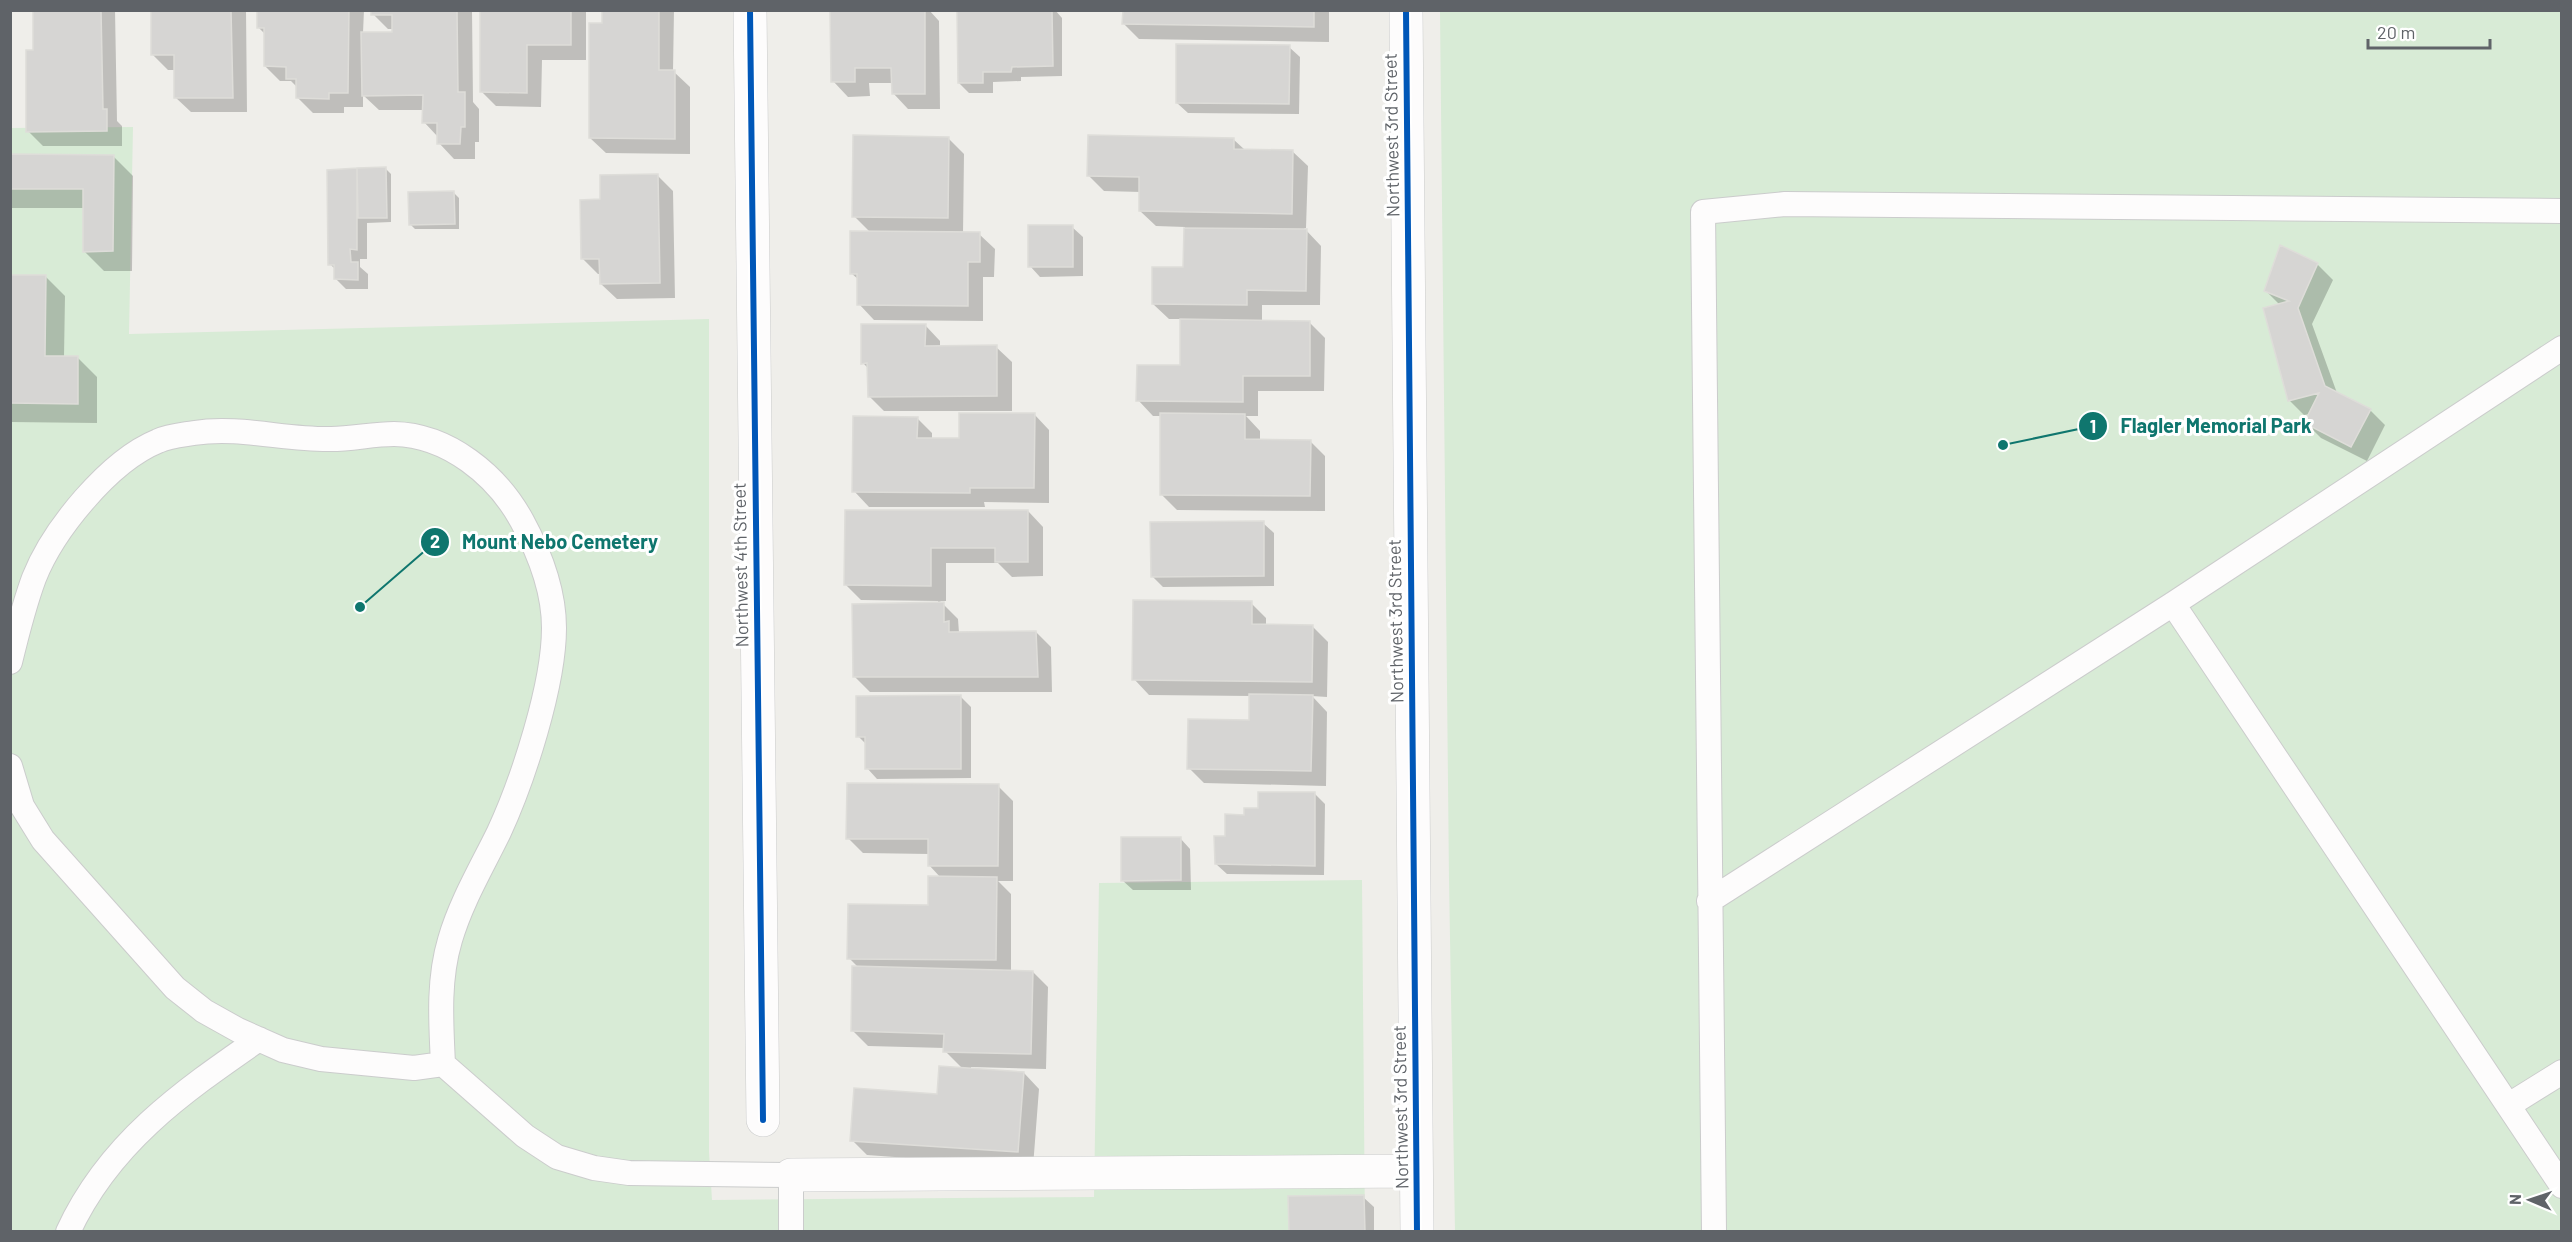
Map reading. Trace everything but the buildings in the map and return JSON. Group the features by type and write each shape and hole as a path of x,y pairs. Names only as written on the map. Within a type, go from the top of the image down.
{"street":[{"name":"Northwest 4th Street","path":"750,10 763,1120"},
{"name":"Northwest 3rd Street","path":"1406,10 1417,1232"},
{"path":"791,1174 1416,1171"}],"lane":[{"path":"1714,1232 1703,212 1785,204 2562,211"},
{"path":"1709,901 2173,604 2562,348"},
{"path":"10,662 21,617 36,574 54,542 98,483 128,458 158,441 207,431 331,439 403,435 420,437 444,445 487,476 517,512 538,551 550,595 554,627 552,660 518,786 466,898 450,939 443,968 442,985 443,1064 525,1137 557,1157 594,1168 629,1173 791,1174 791,1232"},
{"path":"2173,604 2562,1186"},
{"path":"10,766 22,806 43,840 175,988 204,1011 283,1050 321,1059 414,1068 443,1064"},
{"path":"68,1232 103,1171 141,1129 180,1094 259,1039"},
{"path":"2509,1106 2562,1072"}],"green space":[{"path":"1440,11 2561,11 2561,1231 1455,1231"},
{"path":"133,127 129,334 709,319 709,1152 712,1200 1094,1197 1099,883 1362,880 1365,1231 11,1231 10,128"}],"cycle path":[{"path":"750,10 763,1120"},
{"path":"1406,10 1417,1232"}],"place":[{"name":"Flagler Memorial Park","path":"2003,445"},
{"name":"Mount Nebo Cemetery","path":"360,607"}]}
